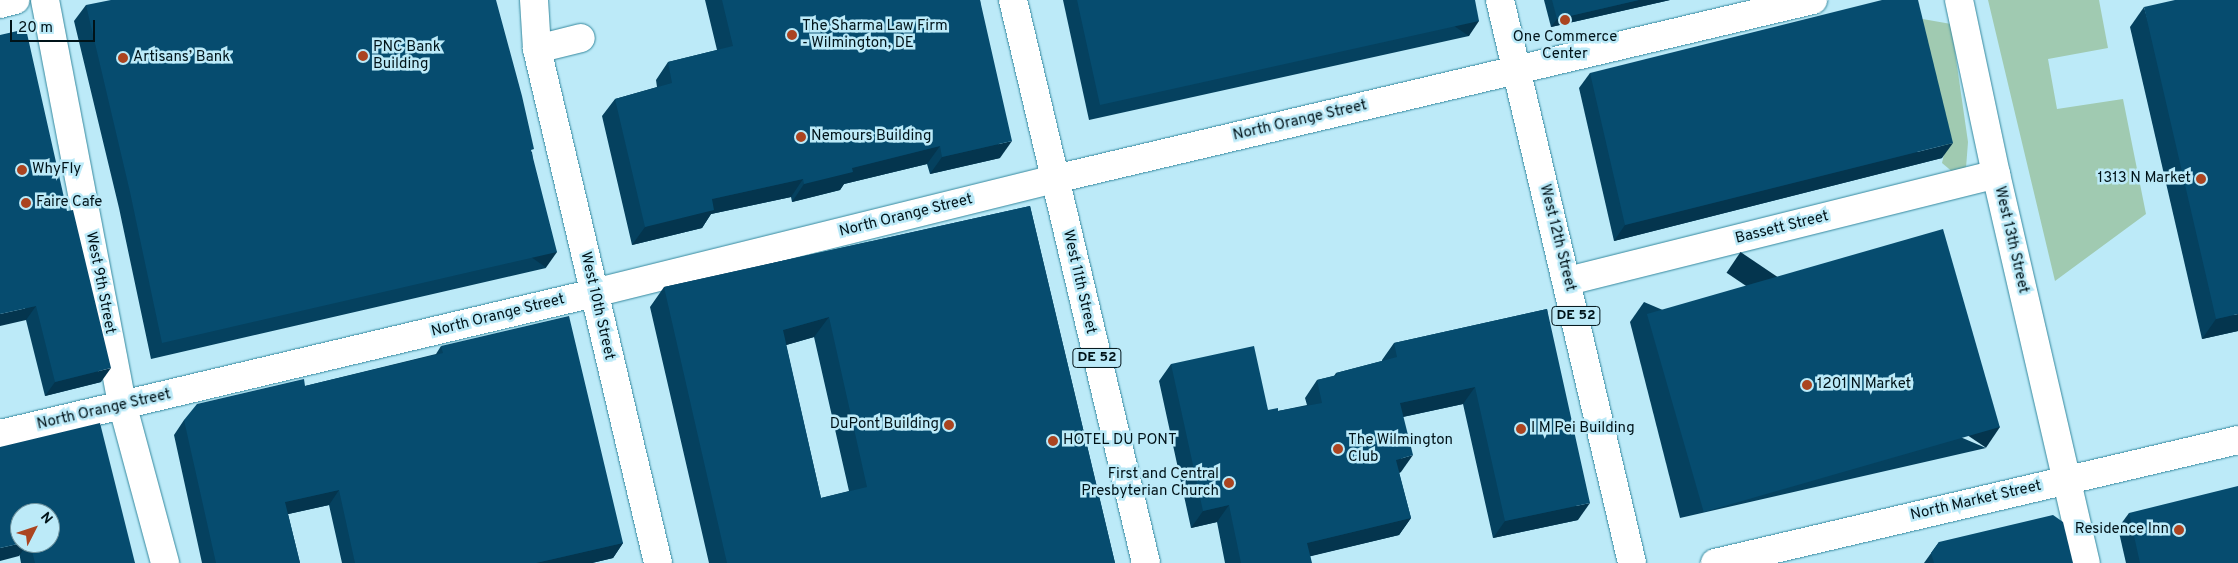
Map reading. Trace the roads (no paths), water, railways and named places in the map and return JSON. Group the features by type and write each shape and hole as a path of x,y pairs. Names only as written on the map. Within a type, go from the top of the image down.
{"street":[{"path":"0,4 15,0"},
{"name":"West 9th Street","path":"45,0 123,407 165,563"},
{"name":"West 10th Street","path":"534,0 537,50 658,563"},
{"name":"West 11th Street","path":"1013,0 1146,563"},
{"name":"West 12th Street","path":"1500,0 1568,281 1632,563"},
{"name":"North Orange Street","path":"0,434 123,407 594,294 1055,179 1813,0"},
{"name":"West 13th Street","path":"1960,0 1996,174 2086,563"},
{"path":"537,50 581,38"},
{"name":"Bassett Street","path":"1568,281 1996,174"},
{"name":"North Market Street","path":"1714,563 2238,440"}],"place":[{"name":"One Commerce Center","path":"1565,20"},
{"name":"The Sharma Law Firm - Wilmington, DE","path":"792,35"},
{"name":"PNC Bank Building","path":"363,56"},
{"name":"Artisans’ Bank","path":"123,58"},
{"name":"Nemours Building","path":"801,137"},
{"name":"WhyFly","path":"22,170"},
{"name":"1313 N Market","path":"2201,179"},
{"name":"Faire Cafe","path":"26,203"},
{"name":"1201 N Market","path":"1807,385"},
{"name":"DuPont Building","path":"949,425"},
{"name":"I M Pei Building","path":"1521,429"},
{"name":"HOTEL DU PONT","path":"1053,441"},
{"name":"The Wilmington Club","path":"1338,449"},
{"name":"First and Central Presbyterian Church","path":"1229,483"},
{"name":"Residence Inn","path":"2179,530"}]}
